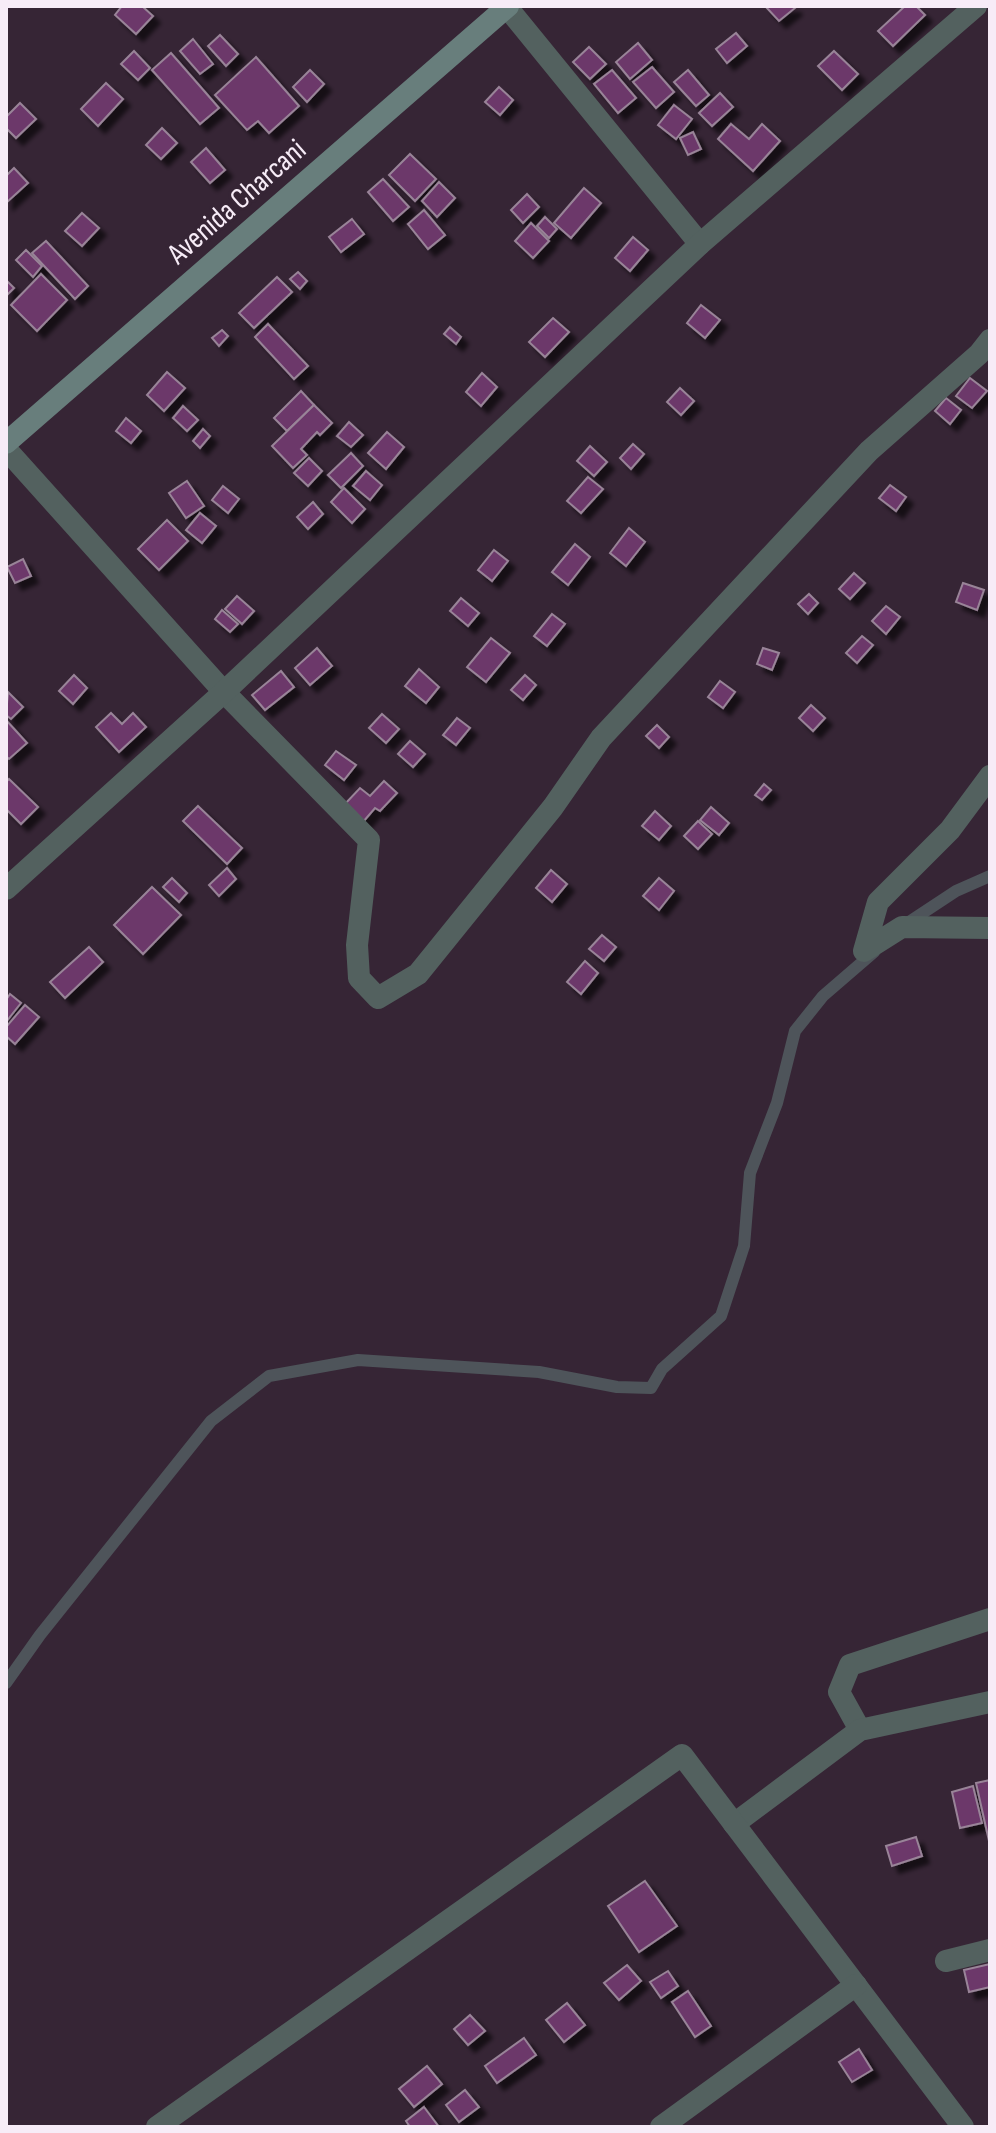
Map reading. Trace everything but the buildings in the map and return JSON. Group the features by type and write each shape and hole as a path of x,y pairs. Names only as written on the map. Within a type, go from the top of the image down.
{"main road":[{"name":"Avenida Charcani","path":"6,446 507,6"}],"street":[{"path":"507,6 700,244"},
{"path":"6,889 224,692 700,244 976,6"},
{"path":"6,446 224,692 369,840 357,945 359,978 378,998 418,974 553,807 601,738 869,451 979,354 990,340"},
{"path":"990,776 950,830 878,902 864,951 902,927 990,928"},
{"path":"860,1730 839,1692 850,1665 990,1619"},
{"path":"734,1824 860,1730 990,1702"},
{"path":"157,2127 682,1755 963,2127"},
{"path":"946,1961 990,1950"},
{"path":"661,2127 856,1985"}],"waterway":[{"path":"906,924 956,891 990,876"},
{"path":"6,1683 40,1635 211,1421 269,1376 358,1360 539,1372 617,1387 651,1388 662,1369 721,1316 744,1246 750,1173 777,1103 795,1031 823,996 874,952"}]}
